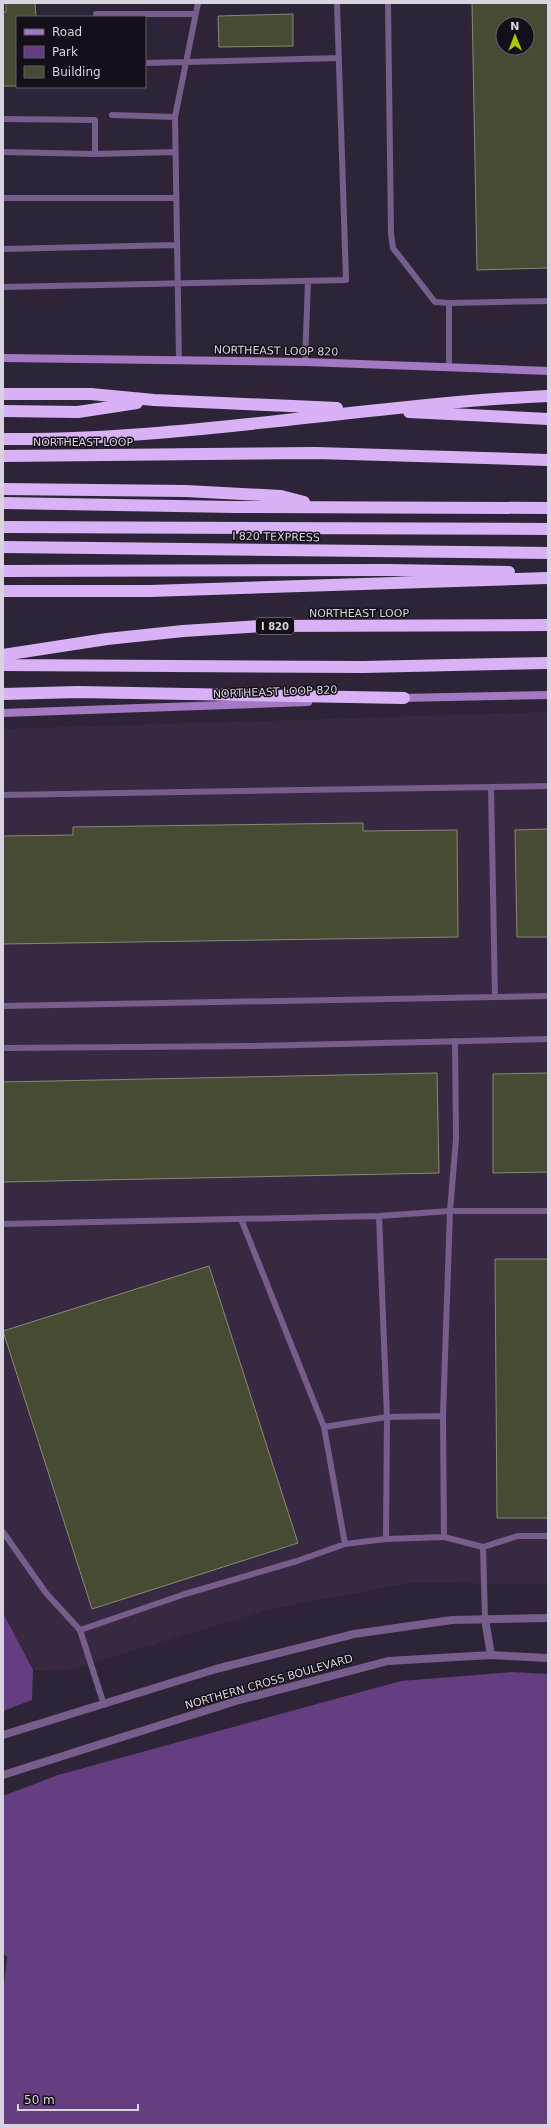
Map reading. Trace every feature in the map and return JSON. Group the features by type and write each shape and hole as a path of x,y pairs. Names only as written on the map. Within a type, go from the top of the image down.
{"highway":[{"path":"3,394 91,394 154,400 548,419"},
{"path":"3,439 123,436 430,404 548,396"},
{"path":"3,411 78,412 154,400"},
{"name":"NORTHEAST LOOP","path":"3,456 316,453 548,460"},
{"path":"3,489 186,491 280,496 323,506"},
{"path":"3,503 234,507 323,506 548,508"},
{"name":"I 820 TEXPRESS","path":"3,527 548,530"},
{"name":"I 820 TEXPRESS","path":"3,547 548,553"},
{"path":"3,571 388,570 548,573"},
{"path":"3,591 150,592 548,578"},
{"name":"NORTHEAST LOOP","path":"3,655 107,639 183,631 262,626 548,625"},
{"path":"3,665 363,667 548,663"},
{"path":"3,694 86,692 404,698"}],"main road":[{"name":"NORTHEAST LOOP 820","path":"3,358 305,362 449,366 548,371"},
{"name":"NORTHEAST LOOP 820","path":"3,713 404,698 548,695"}],"street":[{"path":"3,1735 216,1670 354,1634 452,1620 548,1618"},
{"path":"485,1619 491,1655"},
{"name":"NORTHERN CROSS BOULEVARD","path":"3,1774 236,1702 388,1661 491,1655 548,1658"}],"lane":[{"path":"179,361 175,117 198,3"},
{"path":"3,286 346,280 337,3"},
{"path":"388,3 391,234 393,248 435,302 548,301"},
{"path":"96,14 195,14"},
{"path":"146,63 339,58"},
{"path":"112,115 175,117"},
{"path":"3,119 95,120 96,154"},
{"path":"3,152 96,154 175,152"},
{"path":"3,198 176,198"},
{"path":"3,249 176,245"},
{"path":"305,362 308,281"},
{"path":"449,303 449,366"},
{"path":"491,786 495,997"},
{"path":"3,794 548,786"},
{"path":"3,1006 548,996"},
{"path":"3,1048 254,1046 548,1039"},
{"path":"444,1537 442,1416 450,1211 456,1139 455,1041"},
{"path":"3,1224 379,1216 450,1211 548,1211"},
{"path":"379,1216 388,1417 386,1539"},
{"path":"241,1219 324,1427 345,1544"},
{"path":"324,1427 388,1417 442,1416"},
{"path":"3,1532 46,1593 80,1630 104,1705"},
{"path":"80,1630 185,1594 297,1561 345,1544 386,1539 444,1537 483,1547 518,1536 548,1536"},
{"path":"483,1547 485,1619"}],"shaded area":[{"path":"548,712 548,1584 410,1583 275,1608 65,1671 33,1670 3,1613 3,729"}],"green space":[{"path":"3,1613 33,1670 32,1700 3,1711"},
{"path":"512,1672 548,1674 548,2125 3,2125 3,1993 7,1957 3,1953 3,1796 58,1775 401,1681"}],"building":[{"path":"6,3 35,3 36,16 16,16 16,86 3,86 3,12 6,12"},
{"path":"472,3 548,3 548,268 477,270"},
{"path":"293,14 293,46 219,47 218,16"},
{"path":"363,823 363,831 457,830 458,937 3,944 3,836 73,835 73,827"},
{"path":"548,829 548,937 517,937 515,830"},
{"path":"437,1073 439,1173 3,1182 3,1082"},
{"path":"548,1073 548,1172 493,1173 493,1074"},
{"path":"495,1259 548,1259 548,1518 497,1518"},
{"path":"209,1266 298,1543 92,1609 3,1331"}]}
